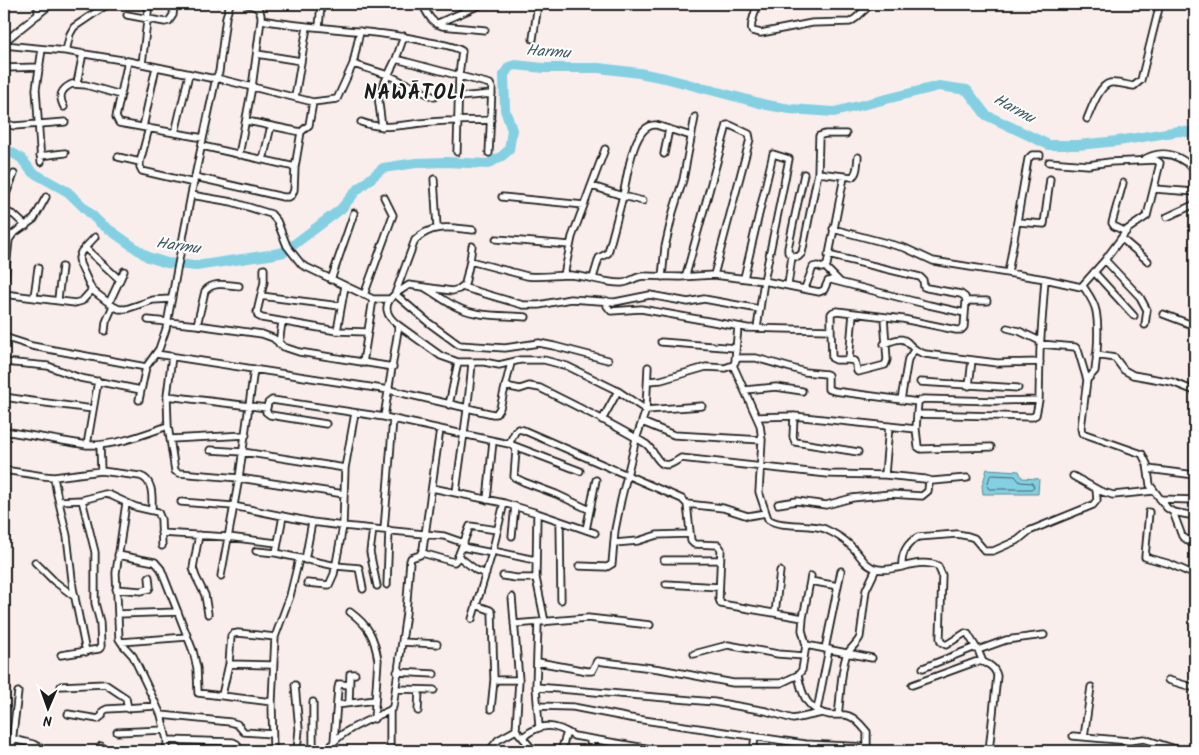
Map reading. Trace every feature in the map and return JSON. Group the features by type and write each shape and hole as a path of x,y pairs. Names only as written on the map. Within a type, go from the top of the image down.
{"street":[{"path":"38,4 38,15"},
{"path":"4,44 50,4"},
{"path":"66,50 74,27 108,4"},
{"path":"142,64 149,4"},
{"path":"127,15 165,22 169,21 173,16 174,4"},
{"path":"139,400 146,367 156,354 167,322 191,195 216,78 219,72 226,17 230,4"},
{"path":"239,155 247,121 261,20 260,11 257,7 248,4"},
{"path":"319,27 321,4"},
{"path":"422,4 431,21 436,24 485,30"},
{"path":"436,24 473,6 482,4"},
{"path":"533,39 538,4"},
{"path":"756,4 751,28 752,31 761,33 812,24 850,22 870,4"},
{"path":"1087,120 1094,102 1104,86 1109,83 1134,86 1141,80 1160,4"},
{"path":"261,20 307,27 404,36 462,51 458,75 457,152"},
{"path":"295,98 307,27"},
{"path":"4,44 66,50 128,61 216,78 313,102 337,99 353,64 360,31"},
{"path":"382,127 378,96 404,36"},
{"path":"42,49 36,89 41,159 65,153"},
{"path":"76,83 83,53"},
{"path":"257,54 301,61"},
{"path":"396,58 422,67 490,84 492,94 489,154"},
{"path":"128,61 116,120 119,123 203,138"},
{"path":"353,64 388,75 434,97"},
{"path":"4,68 40,67"},
{"path":"156,67 140,162 140,167 146,173 289,197 294,190 295,167 301,132 309,125 313,102"},
{"path":"175,133 189,74"},
{"path":"64,107 61,97 62,91 76,83 121,95"},
{"path":"458,97 492,94"},
{"path":"662,276 665,247 683,180 695,118"},
{"path":"361,122 370,126 382,127 491,120"},
{"path":"247,121 301,132"},
{"path":"4,123 14,126 65,122"},
{"path":"593,278 600,258 608,253 635,148 642,130 651,125 692,136"},
{"path":"686,275 727,125 730,125 746,131 750,138 714,275"},
{"path":"263,160 271,126"},
{"path":"664,154 669,129"},
{"path":"804,174 788,248 788,252 792,256 798,257 802,253 818,173 820,136 825,134 846,134"},
{"path":"202,146 295,167"},
{"path":"564,275 570,245 605,149"},
{"path":"744,278 773,154 789,159 764,281 757,328"},
{"path":"1144,160 1153,154 1165,154 1181,159 1195,170"},
{"path":"1008,273 1028,159 1032,155 1040,155"},
{"path":"118,156 140,162"},
{"path":"818,173 852,177 855,175 858,157"},
{"path":"833,229 905,248 933,261 1045,279 1078,287 1083,286 1132,225 1147,216 1160,163 1156,160 1088,165 1049,162"},
{"path":"4,199 7,183 14,174"},
{"path":"825,267 844,177"},
{"path":"434,179 437,227"},
{"path":"1018,222 1044,224 1050,179"},
{"path":"1123,183 1112,222 1114,226 1126,232"},
{"path":"592,186 643,201"},
{"path":"1154,189 1195,192"},
{"path":"191,195 232,202 271,214 277,221 287,246 297,260 309,269 373,299 389,299 410,285 452,291 459,289 467,277 472,246"},
{"path":"4,287 6,244 13,234 34,219 46,197"},
{"path":"502,197 584,205"},
{"path":"364,295 393,215 384,198"},
{"path":"1167,217 1195,204"},
{"path":"4,211 14,215 26,226"},
{"path":"331,280 354,213"},
{"path":"395,294 415,240 420,235 437,227 473,230"},
{"path":"95,237 81,252 80,264 92,290 111,305 126,310 153,300 171,299"},
{"path":"1121,238 1148,261"},
{"path":"496,239 570,245"},
{"path":"85,248 120,280"},
{"path":"828,255 920,278 923,280 924,287 962,294 966,300 964,327 960,330 884,317 833,312 831,314 832,358 855,361 858,372 885,365 887,360 884,344 884,317"},
{"path":"788,285 792,256"},
{"path":"1105,260 1140,297 1147,310 1146,325"},
{"path":"470,261 527,276 564,275 623,283 629,282 638,276 680,277 686,275 714,275 764,281 822,292 828,281 840,282 965,313"},
{"path":"58,299 62,267"},
{"path":"805,288 813,267 825,267 840,282"},
{"path":"34,296 38,268"},
{"path":"264,269 258,316 337,331 367,332"},
{"path":"105,332 111,305 124,271"},
{"path":"1094,272 1134,316"},
{"path":"917,414 1032,418 1038,412 1040,400 1040,342 1045,279"},
{"path":"197,325 205,291 208,287 213,284 239,286"},
{"path":"337,331 345,286"},
{"path":"422,286 449,303 469,311 480,314 526,317"},
{"path":"1083,286 1096,311 1095,372 1087,380"},
{"path":"462,287 523,305 539,305 570,299 607,302 622,301 650,294 688,302 704,299 759,309"},
{"path":"4,294 78,302 92,290"},
{"path":"395,294 459,345 505,348 539,343 608,360"},
{"path":"261,296 340,306"},
{"path":"363,363 373,299"},
{"path":"389,299 388,316 440,356 458,362 499,365 532,359 544,360 566,366 618,391 646,410 702,406"},
{"path":"966,300 987,301"},
{"path":"607,302 607,306 611,311 641,309 738,327 831,330"},
{"path":"850,360 853,313"},
{"path":"1163,314 1195,326"},
{"path":"148,320 262,334 272,338 279,344 299,352 393,367"},
{"path":"279,344 282,322"},
{"path":"384,417 398,325"},
{"path":"738,327 734,363 757,417 761,432 759,492 771,522 814,526 832,532 852,547 866,563 876,569 927,563 938,566 942,575 941,642 946,645 965,633 968,634 983,662"},
{"path":"1007,328 1019,331 1040,342 1076,348 1087,380 1082,432 1142,454 1145,457 1149,481 1167,508 1173,512 1195,516"},
{"path":"4,337 32,346 146,367"},
{"path":"884,344 901,338 925,354 997,363 1040,362"},
{"path":"660,342 736,348"},
{"path":"901,400 908,359 915,349"},
{"path":"156,354 389,390 449,405 496,414 500,408 511,363"},
{"path":"1096,355 1115,358 1124,370 1137,377 1172,382 1195,391"},
{"path":"172,356 167,396 168,426 175,471 179,473 239,478 344,494"},
{"path":"648,382 706,367 725,368 734,363 738,358 756,358 805,372 826,374 828,376 828,389 834,391 918,402 924,399 1040,400"},
{"path":"969,386 972,360"},
{"path":"4,362 48,366 71,376 141,390"},
{"path":"449,405 458,362"},
{"path":"456,493 472,362"},
{"path":"579,566 610,567 612,564 619,508 636,439 646,410 648,367"},
{"path":"221,576 246,435 254,369"},
{"path":"87,444 98,381"},
{"path":"920,382 1018,388"},
{"path":"505,386 520,389 534,386 602,420 648,446 665,465 681,458 828,474 885,475 936,482 968,478"},
{"path":"745,390 776,387 802,391"},
{"path":"602,420 618,391"},
{"path":"167,396 267,408"},
{"path":"4,397 94,409"},
{"path":"326,424 267,414 268,403 272,400 384,417 463,434 511,445 580,471"},
{"path":"918,402 916,429 918,447 921,449 991,447"},
{"path":"307,583 329,585 334,574 343,526 345,468 355,413"},
{"path":"757,417 794,416 916,429"},
{"path":"794,416 793,437 795,442 858,452"},
{"path":"387,585 386,530 393,420"},
{"path":"642,422 674,435 762,440"},
{"path":"100,451 128,439 168,426"},
{"path":"885,475 889,426"},
{"path":"422,553 440,429"},
{"path":"511,445 515,432 524,430 665,491 682,499 687,504 723,508 748,516 766,513"},
{"path":"4,431 87,444 100,451"},
{"path":"171,439 246,435"},
{"path":"487,500 493,441"},
{"path":"511,445 516,450 514,477 590,510"},
{"path":"210,450 243,452 345,468"},
{"path":"100,451 101,471"},
{"path":"1148,469 1195,475"},
{"path":"4,470 54,476 101,471 132,474 146,478 149,483 152,494 152,510"},
{"path":"54,476 67,536 75,597 86,652"},
{"path":"1073,476 1096,489 1113,495 1154,491"},
{"path":"586,530 596,480"},
{"path":"778,504 797,501 826,505 858,497 890,494 922,496 928,491 929,481"},
{"path":"432,488 537,512 560,522 595,533"},
{"path":"902,567 901,559 904,551 915,538 957,534 968,536 974,538 981,548 988,552 1018,540 1029,532 1093,505 1097,500 1096,489"},
{"path":"59,501 82,500 105,494 136,507 158,512 160,515 162,546"},
{"path":"1160,499 1195,500"},
{"path":"61,655 99,649 102,643 100,622 95,603 95,552 82,500"},
{"path":"181,502 234,506 312,522 444,536 463,545 535,560"},
{"path":"126,503 116,573 120,642 133,656 161,715 167,740 167,751"},
{"path":"472,619 486,574 504,503"},
{"path":"687,504 691,542 694,544 718,544 720,549 719,600 721,604 803,618"},
{"path":"512,536 515,506"},
{"path":"537,512 535,560 542,623 536,687 539,727"},
{"path":"1149,512 1145,557 1170,564 1195,575"},
{"path":"1173,512 1182,536 1195,546"},
{"path":"276,553 283,516"},
{"path":"273,751 272,702 275,637 302,559 312,522"},
{"path":"560,522 561,600"},
{"path":"330,751 330,746 334,741 358,725 374,719 393,707 397,689 397,672 411,558 422,553 452,562 456,561 470,526 497,530"},
{"path":"373,529 370,552 376,586"},
{"path":"161,533 228,537 277,543"},
{"path":"614,543 638,541 657,535 689,534"},
{"path":"199,536 194,568 196,577 205,595 208,614"},
{"path":"256,551 276,553 336,566 359,568 363,590"},
{"path":"118,555 155,562 159,565 187,636 197,668 198,693 272,702"},
{"path":"458,556 476,570 486,574"},
{"path":"664,560 720,560"},
{"path":"36,562 54,581 75,597"},
{"path":"838,715 843,669 847,653 858,642 860,637 866,590 876,569"},
{"path":"775,613 780,571"},
{"path":"819,711 822,677 841,571"},
{"path":"503,576 536,578"},
{"path":"116,589 145,591 149,589 149,577"},
{"path":"538,662 592,671 597,661 613,662 660,668 733,684 781,683 798,675 802,670 806,645 802,630 803,618 811,578 838,586"},
{"path":"666,584 719,587"},
{"path":"512,597 519,680 516,730 534,751"},
{"path":"476,605 492,612 494,680 490,709"},
{"path":"118,614 178,612"},
{"path":"350,612 367,626 378,660 374,719"},
{"path":"514,624 588,618 650,625"},
{"path":"222,695 229,664 231,636 238,633 275,637"},
{"path":"923,668 974,648 978,650 1006,640 1044,635"},
{"path":"120,642 187,636"},
{"path":"402,642 437,644"},
{"path":"694,654 728,645 778,654 804,656"},
{"path":"806,645 872,658"},
{"path":"912,685 974,662 983,662 994,669 997,676 989,751"},
{"path":"229,664 274,665"},
{"path":"397,672 434,674"},
{"path":"349,703 350,674 355,674"},
{"path":"537,706 572,707 754,737 805,744 867,749 867,732 863,727 852,717 819,711 804,699 798,675"},
{"path":"494,680 519,680"},
{"path":"1168,680 1195,688"},
{"path":"62,686 105,684 126,698 128,709"},
{"path":"334,741 339,684 350,684"},
{"path":"295,685 299,729 297,751"},
{"path":"536,687 714,702 766,711 793,719 819,711"},
{"path":"1084,737 1091,687"},
{"path":"397,689 434,690"},
{"path":"418,690 418,711"},
{"path":"11,751 18,692"},
{"path":"337,705 375,700"},
{"path":"313,702 313,751"},
{"path":"68,714 98,718 102,716 104,710 157,706"},
{"path":"390,710 390,751"},
{"path":"161,715 230,722 237,724 244,732 272,734"},
{"path":"523,737 539,727 556,727 574,736 663,751"},
{"path":"117,732 165,730"},
{"path":"491,748 498,740 516,730"},
{"path":"561,751 567,732"},
{"path":"1073,736 1129,741 1144,739 1182,751"},
{"path":"752,751 754,737"},
{"path":"13,739 32,744 46,751"},
{"path":"590,739 591,751"},
{"path":"167,740 233,742 238,744 239,751"},
{"path":"804,751 805,744"}],"water":[{"path":"987,469 1019,471 1022,478 1039,479 1038,494 983,494 982,486"}],"waterway":[{"name":"Harmu","path":"4,148 21,158 32,172 68,192 100,223 148,257 167,263 196,266 284,252 341,209 356,191 383,168 416,163 488,164 502,156 509,150 512,130 505,110 504,75 509,67 515,65 544,68 599,68 639,73 767,105 790,109 834,112 939,86 967,90 986,115 1049,145 1078,145 1118,141 1179,131 1195,133"}],"district":[{"name":"NAWĀTOLI","path":"415,94"}]}
